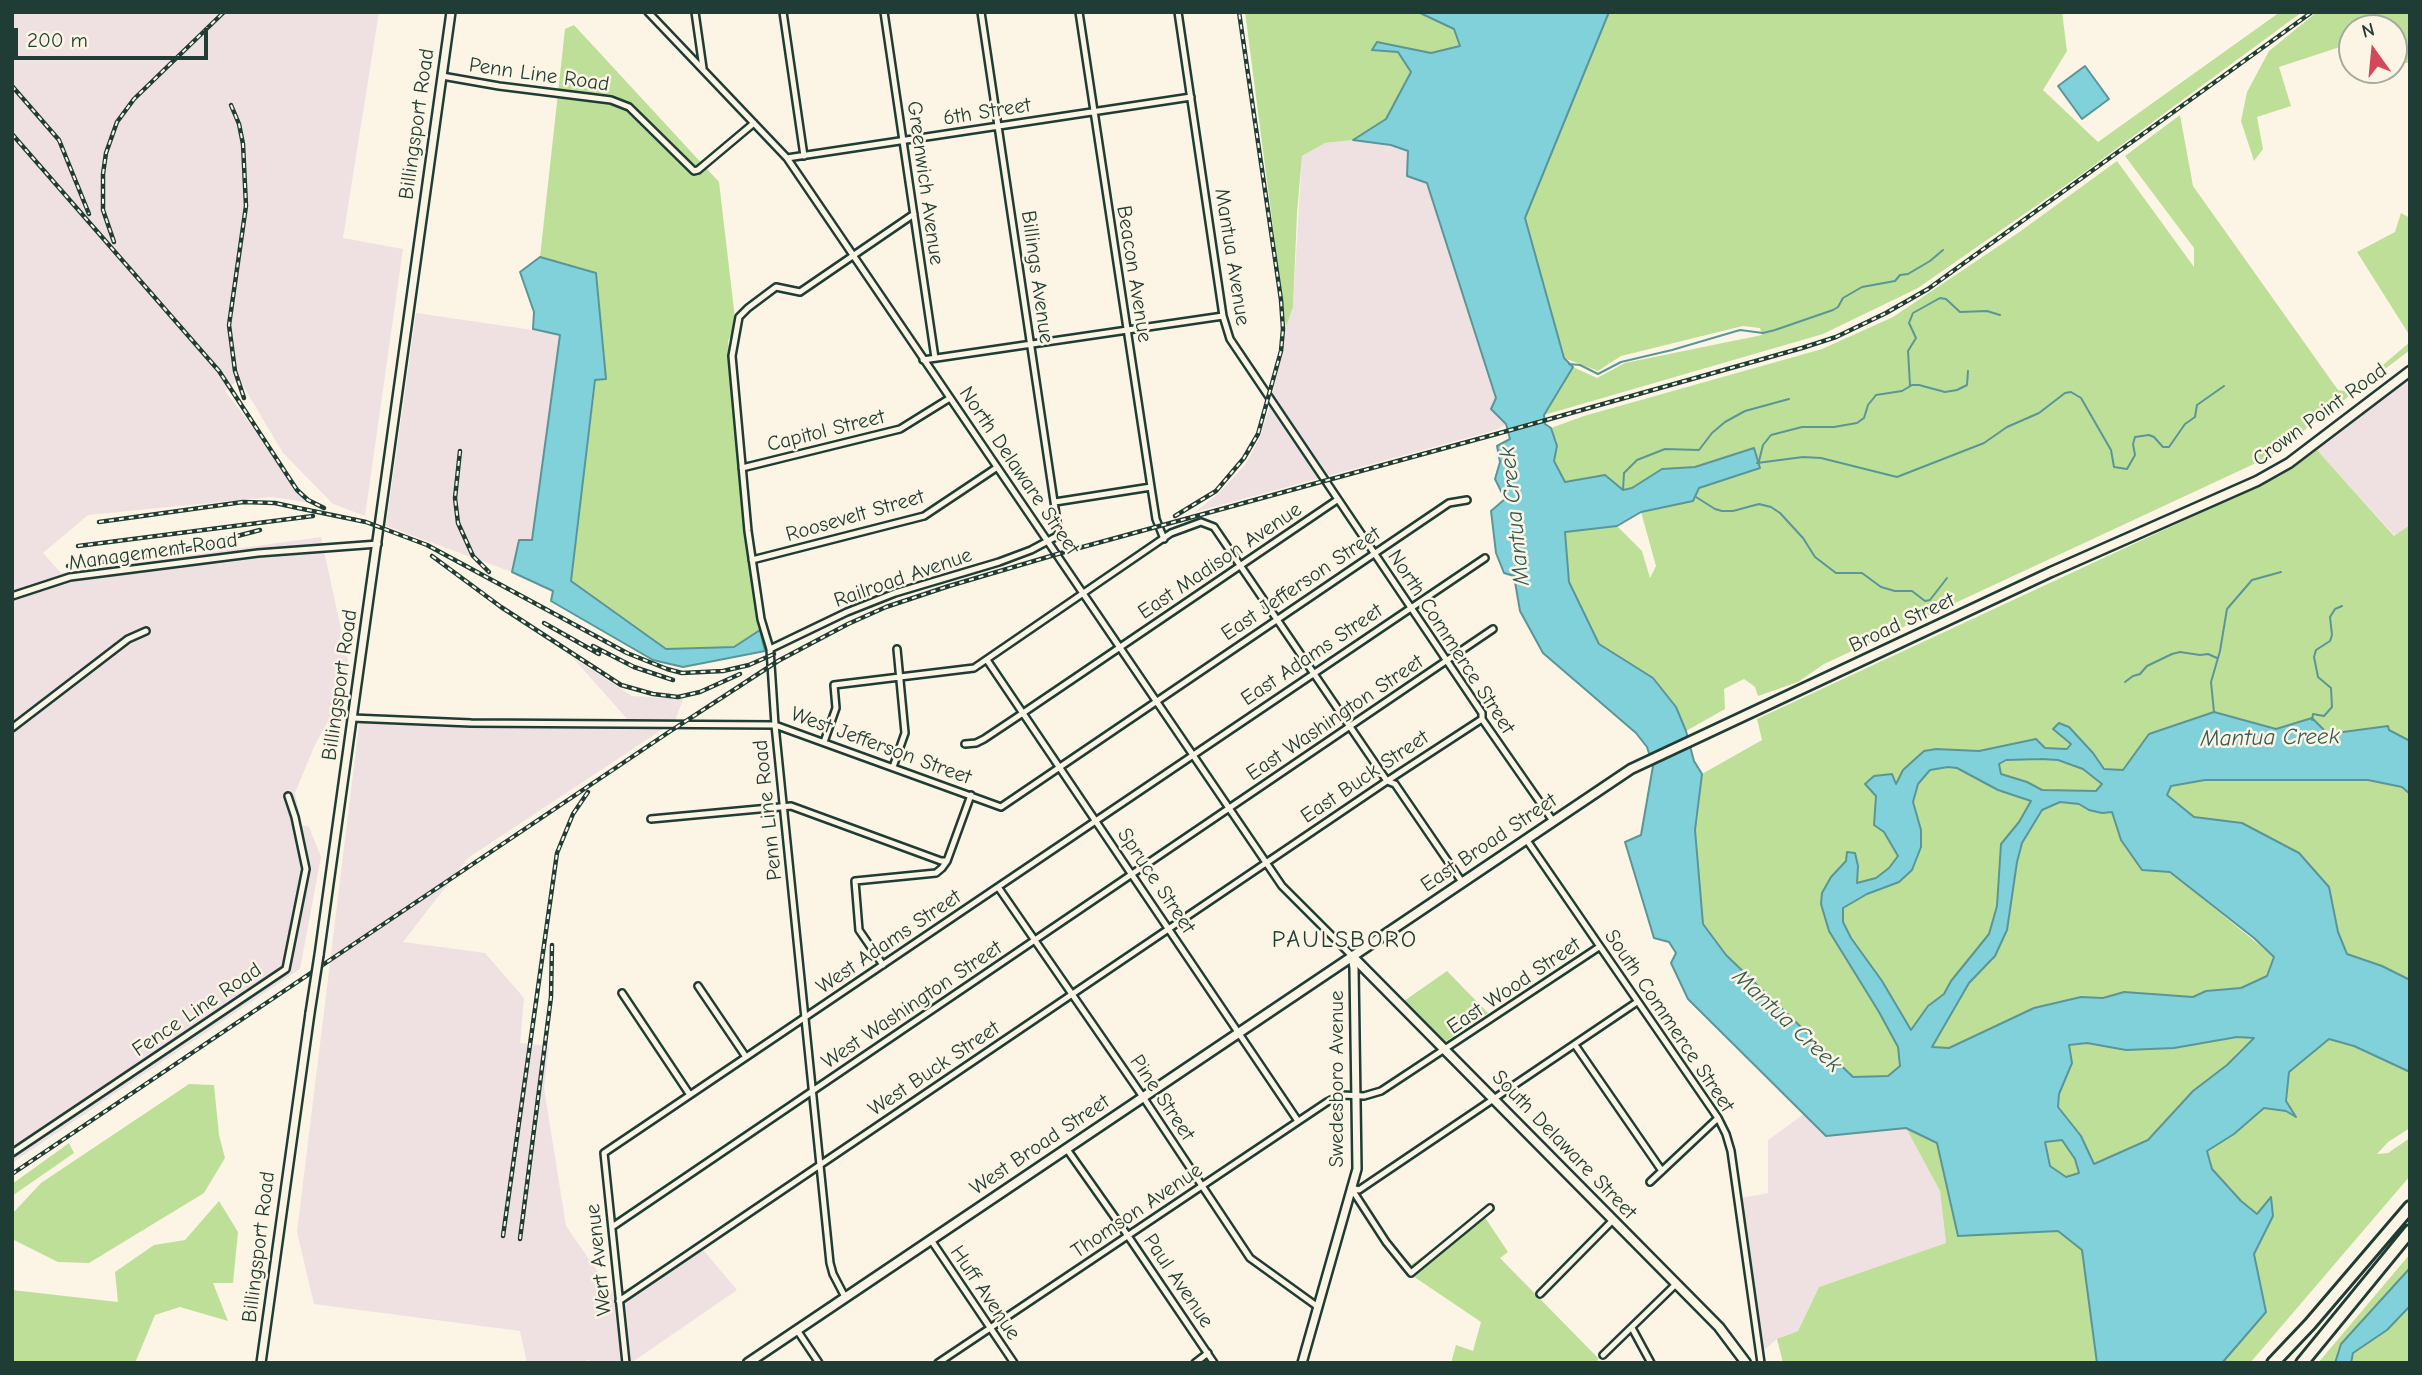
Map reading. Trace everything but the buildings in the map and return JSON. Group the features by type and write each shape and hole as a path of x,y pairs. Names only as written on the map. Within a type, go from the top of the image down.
{"highway":[{"path":"2273,1363 2410,1207"},
{"path":"2302,1363 2410,1231"}],"main road":[{"name":"Crown Point Road","path":"2172,520 2257,481 2289,463 2410,371"},
{"name":"Broad Street","path":"1647,761 2051,572 2172,520"},
{"name":"East Broad Street","path":"1352,956 1625,773 1647,761"},
{"name":"West Broad Street","path":"748,1363 1352,956"},
{"name":"South Delaware Street","path":"1352,956 1719,1327 1746,1363"}],"street":[{"name":"Billingsport Road","path":"261,1363 451,12"},
{"name":"North Delaware Street","path":"648,12 787,158 1266,863 1291,897 1352,956"},
{"path":"695,12 703,69"},
{"path":"783,12 804,156"},
{"name":"Greenwich Avenue","path":"884,12 935,358"},
{"name":"Billings Avenue","path":"982,12 1055,502 1059,535 1049,540"},
{"name":"Beacon Avenue","path":"1079,12 1151,488 1156,519 1164,539"},
{"name":"Mantua Avenue","path":"1178,12 1227,333 1324,480"},
{"name":"Penn Line Road","path":"442,76 611,100 629,107 690,169 698,170 754,123"},
{"name":"6th Street","path":"787,158 1191,97"},
{"path":"853,256 914,214"},
{"name":"Penn Line Road","path":"845,1297 831,1268 775,725 770,649 761,619 752,561 732,356 739,317 776,287 800,292 853,256"},
{"path":"923,360 1223,316"},
{"name":"Capitol Street","path":"742,468 900,429 950,398"},
{"name":"Roosevelt Street","path":"752,561 924,516 996,468"},
{"name":"North Commerce Street","path":"1324,480 1553,821"},
{"path":"1055,502 1151,488"},
{"name":"East Madison Avenue","path":"965,744 984,739 1337,500"},
{"name":"East Jefferson Street","path":"1156,701 1449,503 1467,500"},
{"path":"824,742 836,708 834,685 974,668 1180,528 1201,522 1217,531 1387,780 1395,784 1462,882"},
{"name":"Railroad Avenue","path":"770,649 846,612 895,593 999,562 1049,540"},
{"name":"Management Road","path":"12,596 70,577 258,553 377,544"},
{"name":"East Adams Street","path":"1193,755 1485,558"},
{"name":"East Washington Street","path":"1229,809 1493,629"},
{"path":"12,729 128,639 146,631"},
{"path":"893,767 905,733 897,649"},
{"name":"Spruce Street","path":"986,660 1298,1121"},
{"name":"West Jefferson Street","path":"352,718 471,723 775,725 1002,807 1156,701"},
{"name":"East Buck Street","path":"1266,863 1482,719"},
{"name":"West Adams Street","path":"604,1155 1193,755"},
{"path":"883,965 859,930 855,881 936,873 947,861 971,795"},
{"name":"Fence Line Road","path":"12,1153 286,969 306,869 288,796"},
{"path":"651,819 791,806 947,861"},
{"name":"West Washington Street","path":"612,1227 1229,809"},
{"name":"South Commerce Street","path":"1526,839 1718,1118 1726,1134 1731,1151 1761,1363"},
{"name":"West Buck Street","path":"619,1301 1266,863"},
{"name":"Pine Street","path":"998,887 1250,1258 1318,1307"},
{"name":"East Wood Street","path":"1356,1095 1364,1096 1381,1091 1599,947"},
{"name":"Swedesboro Avenue","path":"1302,1363 1354,1179 1357,1157 1352,956"},
{"path":"698,986 746,1057"},
{"path":"622,993 690,1095"},
{"path":"1351,1188 1359,1190 1637,1002"},
{"path":"1575,1045 1662,1171"},
{"name":"Thomson Avenue","path":"938,1363 1298,1121 1341,1095 1356,1095"},
{"path":"1650,1182 1718,1118"},
{"name":"Paul Avenue","path":"1066,1148 1214,1363"},
{"name":"Wert Avenue","path":"604,1155 626,1363"},
{"path":"1351,1188 1385,1242 1411,1273 1490,1208"},
{"path":"1540,1294 1613,1220"},
{"name":"Huff Avenue","path":"931,1240 1014,1363"},
{"path":"1603,1355 1675,1284"},
{"path":"1632,1328 1650,1363"},
{"path":"797,1330 819,1363"},
{"path":"1195,1363 1208,1353"}],"shaded area":[{"path":"12,12 379,12 343,238 403,249 365,516 333,504 283,453 239,379 225,391 311,503 272,497 88,515 43,553 61,573 321,537 348,661 342,695 314,747 295,793 302,825 309,827 321,857 300,969 12,1163"},
{"path":"1353,140 1391,145 1408,151 1427,183 1496,398 1491,409 1506,424 1496,430 1195,512 1218,494 1245,465 1259,439 1271,403 1286,327 1293,307 1302,156 1325,143"},
{"path":"416,313 560,334 532,541 519,540 512,572 386,526"},
{"path":"2410,377 2410,525 2395,536 2317,450"},
{"path":"572,657 632,696 683,699 675,721 468,858 403,942 485,953 524,998 520,1043 549,1046 544,1088 566,1226 616,1298 698,1244 737,1290 631,1363 599,1363 588,1360 583,1363 527,1363 520,1331 314,1304 297,1232 360,717 629,721"},
{"path":"1804,1114 1827,1136 1906,1128 1940,1191 1946,1243 1819,1287 1798,1331 1777,1339 1758,1355 1736,1199 1768,1193 1768,1140"}],"green space":[{"path":"1245,12 1418,12 1454,29 1461,46 1432,53 1377,42 1398,52 1411,72 1386,119 1353,140 1325,143 1302,156 1293,307 1286,327"},
{"path":"1609,12 2062,12 2067,51 2043,90 2098,142 2280,12 2302,12 2086,171 1918,288 1823,334 1544,415 1573,367 1597,378 1625,363 1762,335 1760,328 1743,326 1621,356 1598,371 1564,358 1525,218"},
{"path":"2317,12 2410,12 2410,62 2408,14 2338,14 2338,48 2279,67 2291,106 2257,117 2263,149 2254,161 2241,121 2247,92 2269,51"},
{"path":"574,25 719,182 736,327 728,341 760,630 734,647 666,650 570,581 596,380 606,379 540,257 565,29"},
{"path":"2180,115 2193,186 2338,390 2351,392 2410,342 2410,350 2269,457 1824,664 1798,682 1758,696 1755,687 1744,679 1724,689 1725,709 1686,731 1676,707 1653,678 1600,644 1569,582 1565,532 1617,526 1642,551 1650,578 1656,566 1641,512 1693,501 1699,488 1759,469 1754,449 1695,467 1662,469 1632,488 1623,490 1605,475 1565,482 1554,461 1557,446 1551,428 1584,416 1822,349 1893,317 2018,233 2117,161 2194,267 2194,248 2125,156"},
{"path":"2401,213 2410,218 2410,336 2357,252 2395,232"},
{"path":"2317,450 2394,536 2410,525 2410,741 2389,730 2388,726 2328,734 2312,719 2276,729 2214,712 2149,734 2123,770 2104,769 2069,727 2062,738 2072,744 2067,749 2045,748 2036,739 1979,751 1924,751 1903,770 1896,785 1866,784 1876,796 1884,832 1898,856 1889,868 1876,878 1856,883 1858,866 1846,861 1831,877 1829,931 1898,1047 1900,1066 1889,1076 1853,1077 1726,955 1703,924 1695,830 1702,774 1762,740 1757,719 2280,476"},
{"path":"2006,760 2058,760 2083,769 2102,784 2096,791 2042,790 2001,774 1999,764"},
{"path":"1957,768 1998,790 2031,801 2019,822 2001,844 1997,906 1989,934 1951,981 1944,994 1928,1006 1911,1030 1882,981 1851,938 1843,922 1843,908 1867,894 1899,882 1912,870 1921,830 1913,802 1918,784 1930,770"},
{"path":"2205,780 2368,780 2402,787 2410,794 2410,980 2382,966 2347,954 2338,932 2329,887 2242,823 2194,817 2167,796 2171,786"},
{"path":"2060,802 2079,804 2102,813 2112,812 2121,840 2170,872 2274,957 2267,976 2241,988 2206,991 2193,997 2124,992 2103,998 2081,997 2034,1008 1949,1048 1932,1048 1969,983 1995,956 2022,843 2042,810"},
{"path":"1447,971 1488,1013 1445,1042 1404,1001"},
{"path":"2255,1037 2227,1065 2193,1091 2148,1140 2094,1164 2081,1136 2058,1107 2059,1094 2072,1063 2068,1045 2087,1043 2126,1050"},
{"path":"2329,1039 2354,1046 2410,1072 2410,1128 2388,1142 2377,1154 2388,1153 2410,1138 2410,1176 2250,1363 2222,1363 2266,1312 2254,1254 2273,1216 2271,1198 2257,1214 2241,1201 2212,1169 2207,1151 2234,1134 2264,1108 2286,1111 2295,1116 2286,1101 2289,1072"},
{"path":"189,1084 214,1085 219,1135 225,1158 204,1193 89,1263 58,1262 12,1239 12,1214 41,1183"},
{"path":"1906,1128 1937,1143 1958,1236 2058,1231 2082,1250 2097,1363 1783,1363 1777,1339 1798,1331 1819,1287 1946,1243 1940,1191"},
{"path":"2062,1140 2075,1159 2079,1173 2066,1177 2050,1165 2045,1142"},
{"path":"69,1143 74,1153 12,1196 12,1184"},
{"path":"219,1201 238,1232 233,1283 213,1283 228,1321 180,1307 155,1315 135,1363 12,1363 12,1290 118,1302 115,1272 154,1245 185,1240"},
{"path":"1482,1213 1508,1252 1500,1258 1598,1358 1597,1363 1451,1363 1456,1345 1473,1351 1481,1322 1404,1270"},
{"path":"2410,1254 2410,1268 2341,1343 2335,1363 2318,1363"},
{"path":"2410,1306 2410,1363 2351,1363 2353,1353 2387,1330"}],"water":[{"name":"Mantua Creek","path":"1418,12 1609,12 1525,218 1564,358 1573,367 1544,415 1545,424 1551,428 1557,446 1554,461 1565,482 1605,475 1623,490 1632,488 1662,469 1695,467 1754,448 1760,468 1699,488 1693,501 1641,512 1617,526 1565,532 1569,582 1599,644 1653,678 1676,707 1686,731 1694,761 1702,774 1695,830 1703,924 1726,955 1853,1077 1888,1076 1900,1066 1898,1047 1829,931 1821,904 1822,893 1831,877 1846,861 1847,852 1855,853 1858,866 1857,883 1876,878 1889,868 1898,856 1884,832 1874,825 1876,796 1865,784 1874,776 1892,774 1896,784 1903,770 1924,751 1936,749 1979,751 2036,739 2045,748 2067,749 2071,744 2053,729 2059,723 2069,727 2104,769 2123,770 2149,734 2214,712 2276,729 2312,718 2328,734 2388,726 2389,730 2410,741 2410,794 2402,787 2368,780 2205,780 2171,786 2167,795 2194,817 2242,823 2299,853 2329,887 2338,932 2347,954 2382,966 2410,980 2410,1072 2354,1046 2329,1039 2289,1072 2286,1101 2296,1117 2286,1111 2264,1108 2234,1134 2207,1151 2212,1169 2241,1201 2257,1214 2271,1197 2273,1216 2254,1254 2266,1312 2222,1363 2097,1363 2082,1250 2058,1231 1958,1236 1937,1143 1906,1128 1826,1136 1688,999 1671,963 1676,953 1669,942 1654,938 1625,842 1641,835 1653,766 1647,747 1636,733 1543,653 1520,611 1514,576 1504,573 1496,553 1491,511 1505,499 1495,479 1500,462 1497,446 1510,439 1506,424 1491,409 1496,398 1427,183 1407,176 1408,151 1391,145 1353,140 1386,119 1411,72 1398,52 1372,50 1377,42 1431,53 1460,46 1454,29","holes":["2006,760 2058,760 2083,769 2102,784 2096,791 2042,790 2001,774 1999,764","1957,768 1998,790 2031,801 2019,822 2001,844 1997,906 1989,934 1951,981 1944,994 1928,1006 1911,1030 1882,981 1851,938 1843,922 1843,908 1867,894 1899,882 1912,870 1921,847 1921,830 1913,802 1918,784 1930,770","2060,802 2079,804 2102,813 2112,812 2121,840 2142,870 2170,872 2274,957 2267,976 2241,988 2206,991 2193,997 2124,992 2103,998 2081,997 2034,1008 1949,1048 1932,1047 1969,983 1995,956 2007,930 2022,843 2042,810","2237,1037 2254,1038 2227,1065 2193,1091 2148,1140 2094,1164 2081,1136 2058,1107 2059,1094 2072,1063 2069,1045 2087,1043 2126,1050 2174,1048","2062,1140 2075,1159 2079,1173 2066,1177 2050,1166 2045,1142"]},
{"path":"2085,66 2109,99 2082,119 2058,86"},
{"path":"540,257 596,273 606,379 595,380 571,581 666,649 734,647 760,630 765,651 683,667 653,660 551,601 553,591 512,572 519,540 532,540 560,335 533,329 534,312 520,272"},
{"path":"2410,1268 2410,1306 2387,1330 2353,1353 2351,1363 2335,1363 2341,1344"}],"waterway":[{"path":"1569,364 1580,365 1598,374 1621,362 1740,330 1763,333 1775,330 1833,310 1843,298 1862,287 1895,281 1900,275 1908,274 1943,250"},
{"path":"1910,385 1908,351 1916,338 1909,323 1913,313 1940,298 1946,299 1960,312 1987,311 2000,315"},
{"path":"1759,461 1763,445 1771,435 1802,427 1834,427 1857,423 1864,418 1868,405 1876,395 1902,391 1912,385 1945,392 1957,390 1967,385 1968,371"},
{"path":"1757,463 1803,457 1821,458 1897,477 1984,443 2007,427 2039,413 2065,393 2071,392 2081,398 2111,450 2114,467 2127,469 2135,455 2135,437 2149,435 2163,447 2169,447 2185,424 2195,417 2197,405 2224,386"},
{"path":"1623,490 1624,473 1637,460 1665,449 1699,450 1725,422 1745,411 1789,399"},
{"path":"1696,497 1722,511 1759,504 1771,507 1803,538 1815,557 1836,573 1862,573 1881,587 1895,591 1912,591 1925,601 1930,600 1947,578"},
{"path":"2214,712 2211,682 2220,651 2227,609 2252,580 2281,572"},
{"name":"Mantua Creek","path":"2312,720 2313,714 2324,716 2332,707 2331,688 2318,677 2314,657 2316,650 2330,641 2330,617 2335,609 2342,606"},
{"path":"2125,682 2140,674 2147,666 2172,654 2208,654 2217,658"}],"railway":[{"path":"114,242 103,210 103,174 106,153 117,122 134,99 224,12"},
{"path":"1175,516 1216,491 1244,458 1258,434 1281,351 1281,300 1239,12"},
{"path":"12,1174 666,734 778,661 848,624 886,607 949,586 1068,551 1500,433 1836,337 1928,289 2312,12"},
{"path":"12,86 59,140 89,214"},
{"path":"231,105 243,144 246,206 229,325 235,371 244,398"},
{"path":"12,134 219,371 297,490 308,500 324,508"},
{"path":"460,451 455,498 458,523 473,556 489,572"},
{"path":"99,522 243,502 275,503 366,522 427,545 627,653 667,669 682,673 723,671 749,665 774,654"},
{"path":"78,546 313,516"},
{"path":"68,566 173,553 260,530"},
{"path":"432,556 501,607 621,685 653,694 678,697 700,692 740,674"},
{"path":"544,623 599,654"},
{"path":"593,646 634,667 673,680"},
{"path":"503,1236 557,853 573,814 588,792"},
{"path":"520,1239 551,997 552,945"}],"district":[{"name":"PAULSBORO","path":"1345,940"}]}
